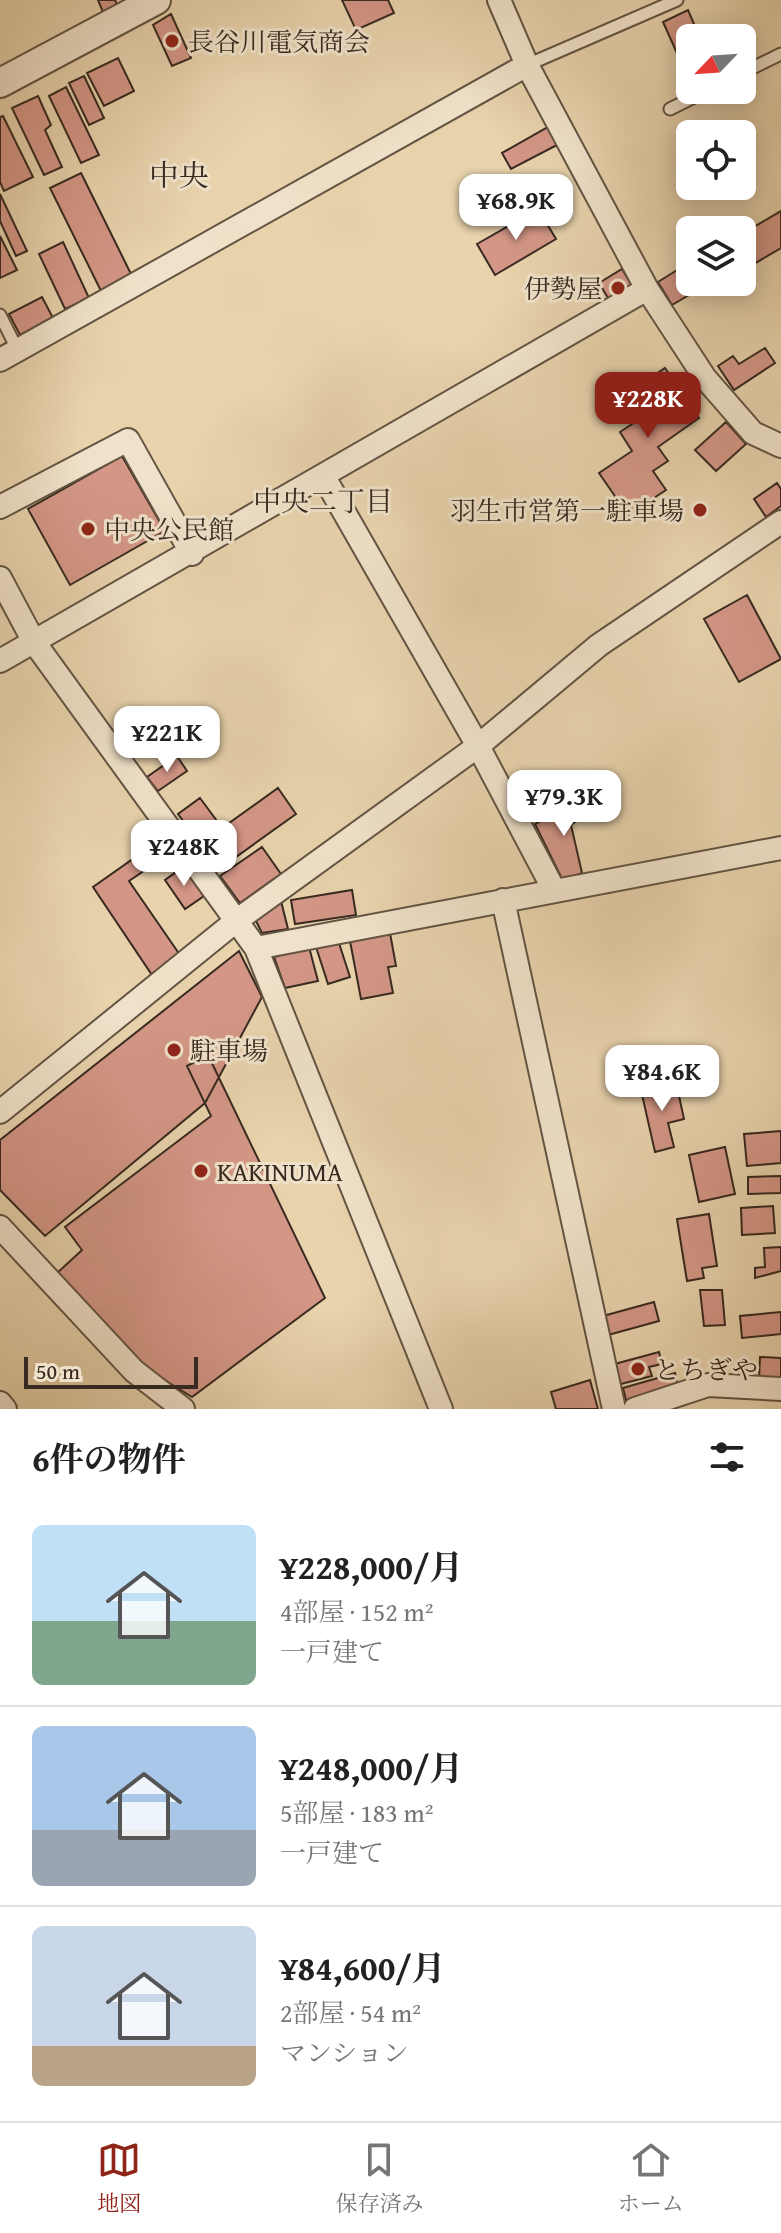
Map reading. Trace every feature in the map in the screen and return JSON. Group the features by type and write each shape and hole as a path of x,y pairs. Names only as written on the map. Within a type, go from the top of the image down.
{"street":[{"path":"0,83 156,0"},
{"path":"499,0 527,65 647,289 705,378 753,433 781,446"},
{"path":"9,356 527,65"},
{"path":"0,661 192,554 647,289"},
{"path":"0,507 128,440 192,554"},
{"path":"324,477 478,746 554,890"},
{"path":"0,1112 236,921 478,746 599,645 781,522"},
{"path":"0,578 34,642 256,948 441,1409"},
{"path":"256,948 781,848"},
{"path":"503,900 614,1409"},
{"path":"0,1227 134,1371 183,1409"},
{"path":"635,1409 708,1385 781,1389"},
{"path":"0,1403 5,1409"}],"lane":[{"path":"527,65 677,0"},
{"path":"756,66 781,54"},
{"path":"670,109 680,104"},
{"path":"0,315 9,356"}],"building":[{"path":"98,0 115,0 120,11 105,17"},
{"path":"342,0 388,0 394,13 356,30"},
{"path":"688,10 694,24 676,24 676,51 663,22"},
{"name":"長谷川電気商会","path":"171,14 191,58 172,66 153,25"},
{"path":"118,58 134,91 104,106 87,73"},
{"path":"84,76 104,118 89,125 69,83"},
{"path":"66,87 99,155 81,163 49,96"},
{"path":"38,96 51,125 45,130 62,167 44,175 12,108"},
{"path":"3,116 33,177 4,191 0,182 0,117"},
{"path":"548,127 557,145 511,169 502,153"},
{"path":"81,173 133,278 102,293 50,188"},
{"path":"0,194 27,251 16,256 0,221"},
{"path":"538,209 556,239 495,275 477,244"},
{"path":"781,211 781,248 756,263 756,226"},
{"path":"0,236 17,270 0,278"},
{"path":"63,242 89,298 65,309 39,254"},
{"path":"622,269 634,289 611,303 599,283"},
{"path":"676,271 676,296 687,296 672,305 658,282"},
{"path":"42,297 53,318 20,335 9,314"},
{"path":"765,348 775,363 734,390 718,366 733,356 739,364"},
{"path":"665,368 699,418 658,447 668,461 653,471 666,490 628,515 599,473 632,451 620,432 638,420 623,397"},
{"path":"726,422 746,444 716,471 695,450"},
{"path":"122,456 165,531 70,585 28,509"},
{"path":"777,483 781,489 781,506 766,517 754,499"},
{"path":"747,595 781,659 739,682 704,619"},
{"path":"177,756 187,771 158,791 147,777"},
{"path":"278,788 296,814 229,862 211,836"},
{"path":"584,797 591,810 571,825 582,873 563,881 535,824"},
{"path":"200,798 217,821 195,837 178,814"},
{"path":"157,842 166,856 129,881 180,955 152,975 93,887"},
{"path":"262,847 281,874 240,903 220,876"},
{"path":"183,867 204,896 185,909 165,880"},
{"path":"352,890 356,915 295,924 291,900"},
{"path":"281,901 288,929 262,933 255,919"},
{"path":"390,933 396,966 388,967 393,993 361,999 350,941"},
{"path":"338,940 350,977 328,984 316,947"},
{"path":"309,947 318,981 285,988 274,957"},
{"name":"駐車場","path":"239,951 262,997 205,1103 45,1236 0,1190 0,1140"},
{"name":"KAKINUMA","path":"208,1055 325,1298 192,1397 137,1363 55,1275 82,1250 65,1227 211,1116 187,1066"},
{"path":"676,1082 684,1119 668,1123 674,1147 655,1152 641,1090"},
{"path":"781,1131 781,1163 747,1166 744,1134"},
{"path":"725,1147 735,1194 699,1202 689,1155"},
{"path":"781,1176 781,1193 748,1194 748,1177"},
{"path":"773,1206 775,1233 742,1235 741,1208"},
{"path":"709,1214 717,1266 702,1268 704,1278 687,1281 677,1219"},
{"path":"781,1247 781,1271 755,1278 755,1268 765,1267 764,1248"},
{"path":"700,1290 722,1290 725,1325 704,1326"},
{"path":"654,1302 659,1321 608,1335 603,1316"},
{"path":"781,1312 781,1334 742,1338 740,1316"},
{"path":"659,1352 662,1364 649,1367 652,1376 617,1385 611,1365"},
{"path":"760,1357 781,1358 781,1380 759,1379"},
{"path":"675,1373 678,1388 627,1404 623,1388"},
{"path":"590,1380 598,1409 556,1409 551,1392"}],"place":[{"name":"長谷川電気商会","path":"172,41"},
{"name":"伊勢屋","path":"618,288"},
{"name":"羽生市営第一駐車場","path":"700,510"},
{"name":"中央公民館","path":"88,529"},
{"name":"駐車場","path":"174,1050"},
{"name":"KAKINUMA","path":"201,1171"},
{"name":"とちぎや","path":"638,1369"}],"district":[{"name":"中央","path":"179,175"},
{"name":"中央二丁目","path":"323,500"}]}
